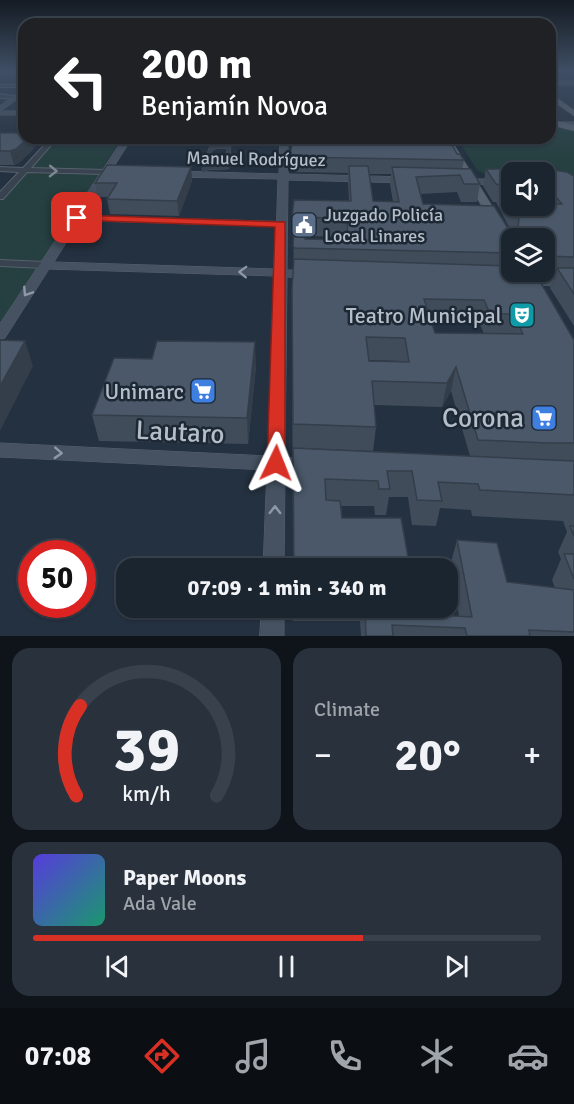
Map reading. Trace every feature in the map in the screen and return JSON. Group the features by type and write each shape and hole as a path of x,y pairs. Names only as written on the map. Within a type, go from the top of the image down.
{"main road":[{"path":"0,111 13,101"},
{"path":"557,101 574,114"},
{"path":"0,111 18,112"},
{"path":"556,124 574,126"},
{"path":"0,335 77,218 111,172 125,144"},
{"path":"274,558 284,144"},
{"path":"450,144 501,230"},
{"path":"464,167 501,179"},
{"name":"Manuel Rodríguez","path":"160,173 204,171 423,180"},
{"path":"446,181 501,182"},
{"path":"45,265 325,275"},
{"path":"555,281 574,283"},
{"path":"531,282 540,297"},
{"name":"Lautaro","path":"0,450 323,466"},
{"path":"273,618 273,636"}],"street":[{"path":"0,197 49,144"},
{"path":"290,144 295,146"},
{"path":"442,149 453,149"},
{"path":"0,169 111,172"},
{"path":"77,218 281,224"},
{"path":"0,263 45,265"}],"lane":[{"path":"229,147 227,167 204,171 211,148 229,147"}],"green space":[{"path":"556,127 574,129 574,179 555,175 555,162 501,162 501,174 486,175 477,170 461,144 556,144"},
{"path":"51,144 118,144 0,326 0,200"}],"building":[{"path":"0,133 18,133 18,144 21,144 10,151 0,151"},
{"path":"292,144 452,144 457,154 460,154 464,160 290,157"},
{"path":"107,165 191,167 177,201 107,199 117,183 95,183"},
{"path":"349,166 368,166 373,201 399,202 392,167 471,169 480,184 464,184 460,175 416,177 423,204 494,206 508,228 501,228 501,253 295,248 293,246 295,217 292,217 294,200 351,201","holes":["306,217 347,219 348,240 305,239"]},
{"path":"486,169 501,169 501,187 496,184"},
{"path":"555,170 567,172 574,176 574,257 555,256 555,228 518,228 518,216 555,216 555,204 562,204 555,196"},
{"path":"294,259 501,266 501,282 540,282 574,340 574,443 478,440 456,367 447,383 372,381 376,427 293,424 292,289","holes":["424,299 484,300 490,314 513,314 523,334 435,333","366,337 405,338 409,362 369,361"]},
{"path":"557,268 574,268 574,294"},
{"path":"0,340 25,341 0,386"},
{"path":"157,341 255,342 247,418 92,415 114,358 152,359"},
{"path":"293,448 574,461 574,495 480,490 478,484 438,482 442,501 417,500 412,471 387,471 390,489 379,489 378,481 325,479 326,500 340,501 342,518 401,518 408,558 294,558"},
{"path":"457,540 497,543 507,582 574,590 574,632 529,630 530,636 467,636 465,628 392,625 393,636 366,636 365,618 472,617"},
{"path":"564,554 574,554 574,579"}],"place":[{"name":"Juzgado Policía Local Linares","path":"304,225"},
{"name":"Teatro Municipal","path":"522,315"},
{"name":"Unimarc","path":"203,391"},
{"name":"Corona","path":"544,418"}],"route":[{"path":"77,218 281,224 276,463"}]}
